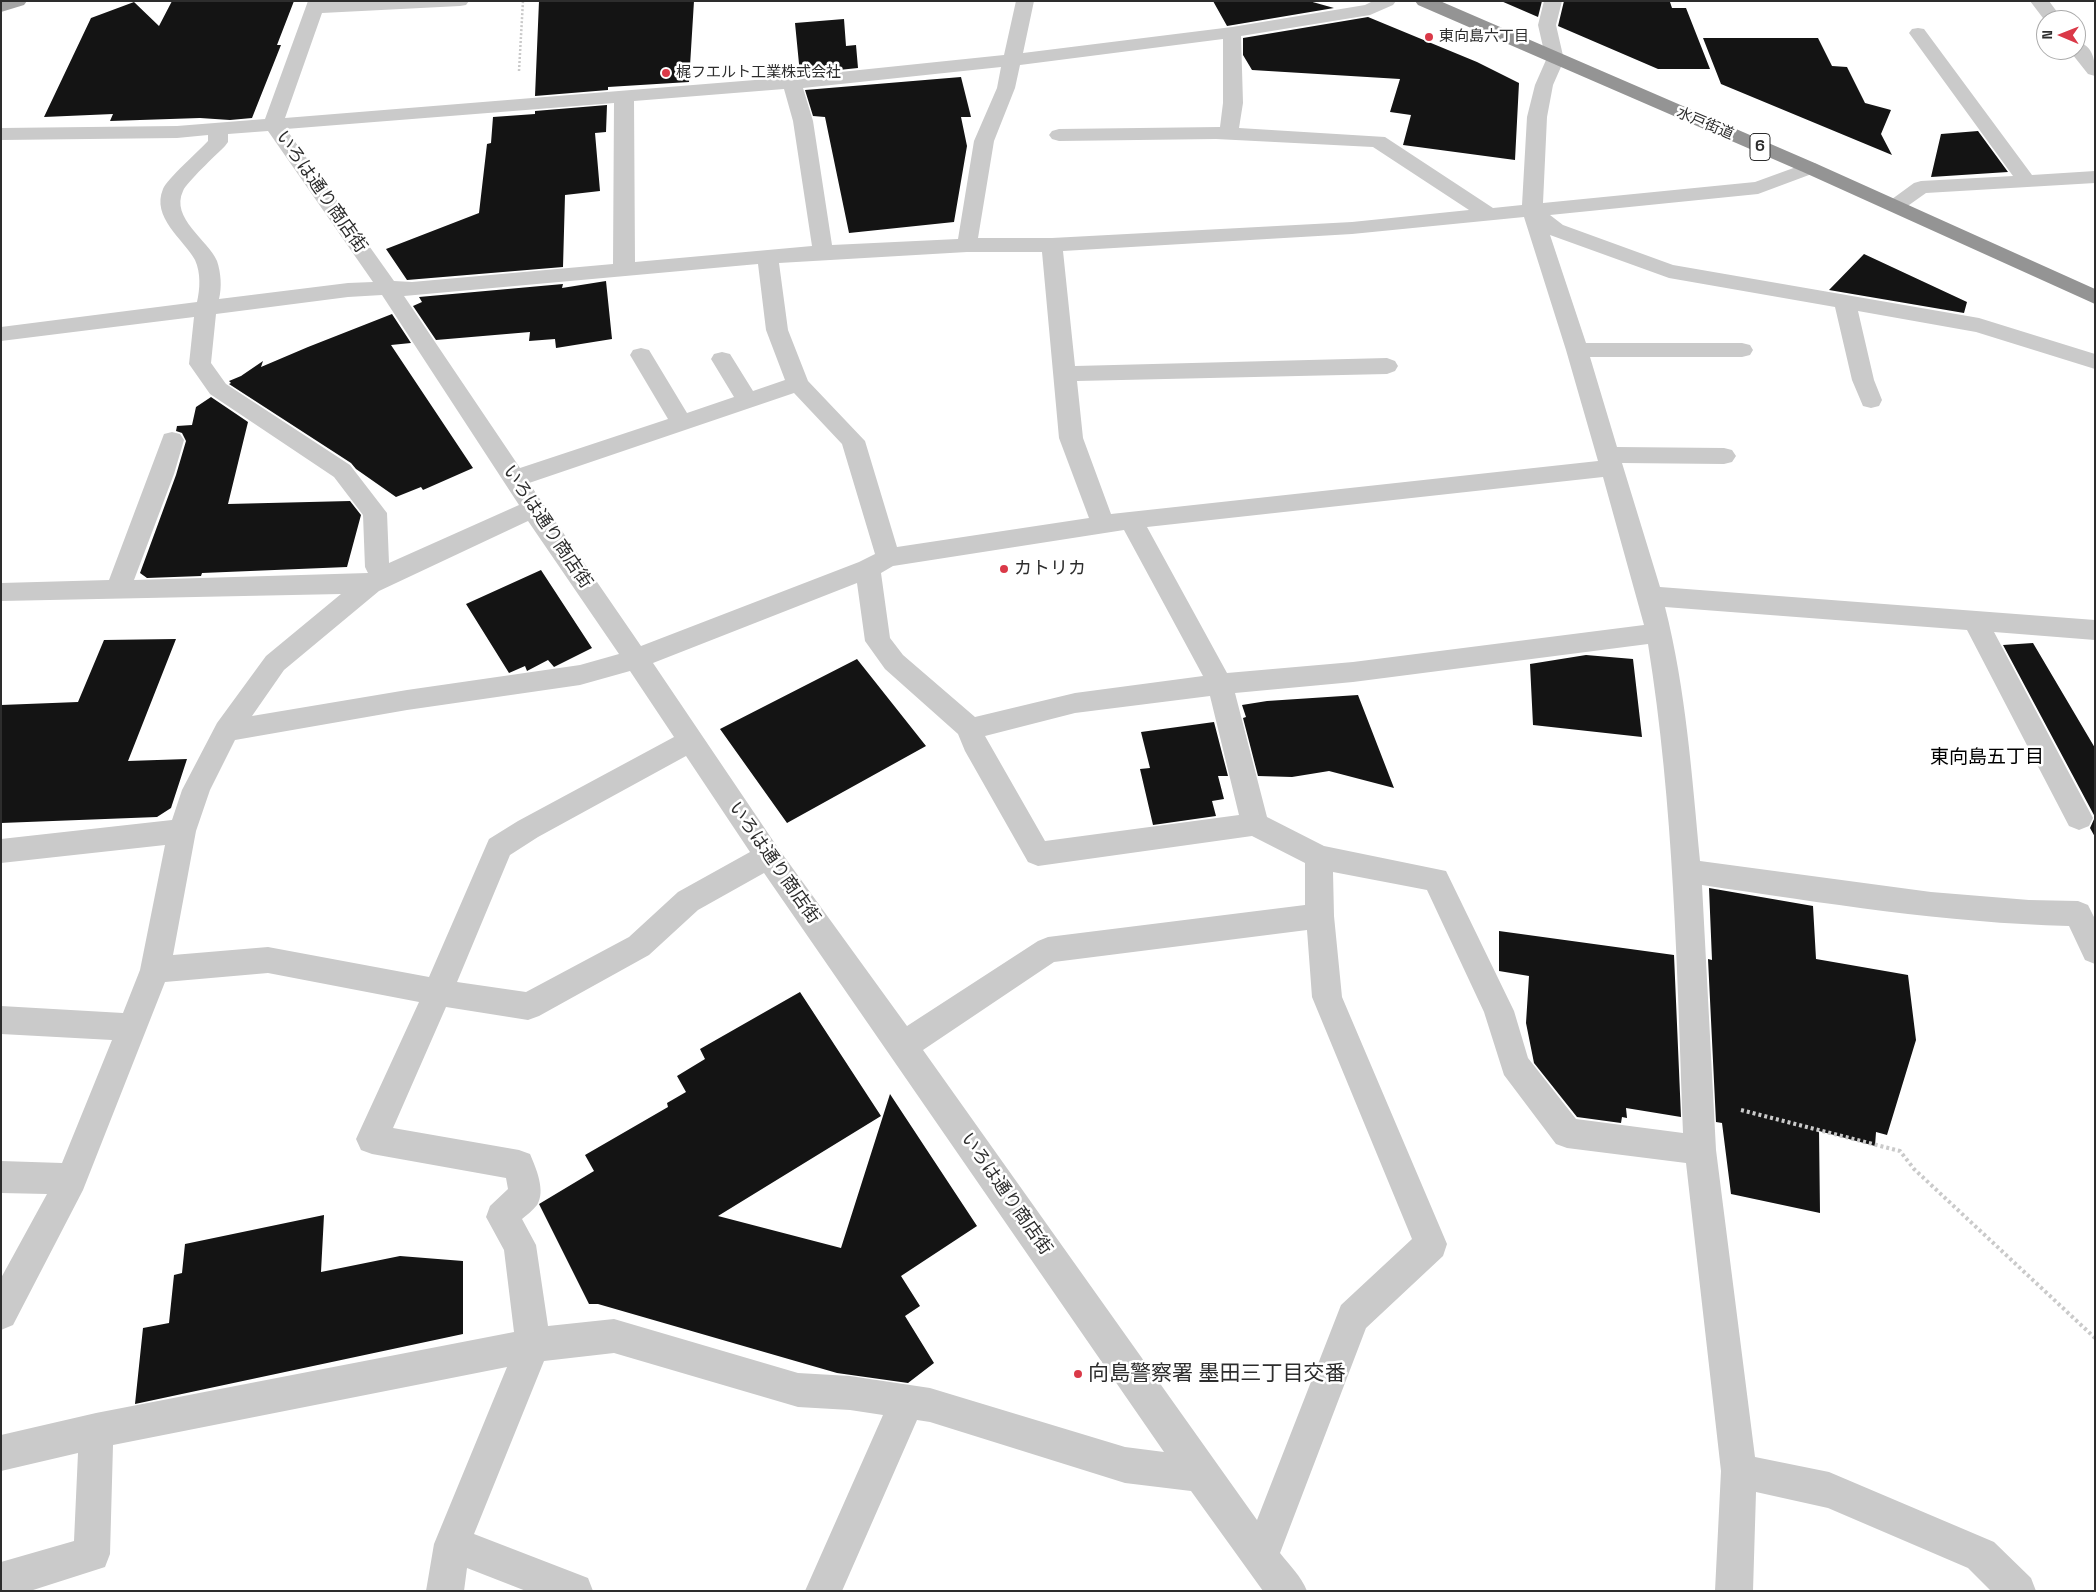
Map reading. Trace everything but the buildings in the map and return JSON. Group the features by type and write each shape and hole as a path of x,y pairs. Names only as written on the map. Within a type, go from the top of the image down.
{"highway":[{"name":"水戸街道","path":"1424,1 1555,60 1810,168 2095,297"}],"main road":[{"path":"1,8 18,1"}],"street":[{"path":"273,124 316,4 460,1"},
{"path":"967,245 984,141 1006,88 1024,1"},
{"path":"1,134 177,132 792,82 1013,60 1232,32 1370,10 1387,1"},
{"path":"1553,1 1548,25 1555,60 1544,85 1538,117 1532,211 1577,350 1650,596 1659,633 1673,717 1687,871 1700,1150 1739,1471 1734,1591"},
{"path":"1229,133 1233,103 1232,32"},
{"path":"1918,33 2026,180"},
{"path":"792,82 803,121 823,252"},
{"path":"624,97 624,270"},
{"name":"いろは通り商店街","path":"273,124 388,288 533,509 692,741 768,856 903,1046 1201,1474 1279,1582 1289,1591"},
{"path":"218,129 218,142 174,189 170,202 174,217 206,261 212,288 206,309 200,364 218,389 342,471 375,513 377,580"},
{"path":"1059,134 1229,133 1378,141 1490,214"},
{"path":"1,334 348,290 412,289 823,252 967,245 1052,245 1352,228 1758,188 1810,168"},
{"path":"1895,206 1921,187 2095,177"},
{"path":"1532,211 1556,230 1669,271 1979,325 2095,362"},
{"path":"1052,245 1071,438 1103,524"},
{"path":"768,257 778,330 798,384 853,441 878,563 878,641 894,662 970,729 974,743 1038,854 1255,824 1320,857 1436,880 1499,1011 1515,1065 1567,1133 1700,1150"},
{"path":"1844,302 1863,380 1871,400"},
{"path":"1577,350 1742,350"},
{"path":"641,355 681,422"},
{"path":"722,359 746,400"},
{"path":"1065,374 1387,366"},
{"path":"515,479 798,384"},
{"path":"118,589 162,474 172,440"},
{"path":"226,731 408,700 580,675 636,659 878,563 1131,520 1611,462 1724,456"},
{"path":"1,1313 72,1179 155,970 182,830 196,790 226,731 275,663 377,580 533,509"},
{"path":"1131,520 1220,684 1255,824"},
{"path":"1,592 377,580"},
{"path":"1650,596 2095,630"},
{"path":"1975,621 2079,818"},
{"path":"970,729 1075,703 1220,684 1352,672 1659,633"},
{"path":"445,1591 452,1544 533,1345 520,1245 502,1217 524,1194 519,1165 372,1139 438,992 499,847 528,829 692,741"},
{"path":"1,851 182,830"},
{"path":"155,970 268,960 438,992 528,1006 639,946 688,901 768,856"},
{"path":"1261,1556 1353,1317 1431,1244 1327,997 1320,916 1320,857"},
{"path":"1687,871 1928,905 2021,914 2086,914 2095,951"},
{"path":"903,1046 1048,950 1320,916"},
{"path":"1,1020 132,1027"},
{"path":"1,1177 72,1179"},
{"path":"1,1452 96,1431 533,1345 614,1336 798,1390 850,1393 930,1405 1125,1465 1201,1474"},
{"path":"823,1591 907,1402"},
{"path":"1,1581 92,1554 96,1431"},
{"path":"1739,1471 1829,1490 1981,1555 2018,1591"},
{"path":"452,1544 576,1591"}],"path":[{"path":"517,104 523,1"},
{"path":"1698,1099 1900,1151 1914,1169 2095,1338"}],"place":[{"name":"東向島六丁目","path":"1429,37"},
{"name":"梶フエルト工業株式会社","path":"666,73"},
{"name":"カトリカ","path":"1004,569"},
{"name":"向島警察署 墨田三丁目交番","path":"1078,1374"}],"district":[{"name":"東向島五丁目","path":"1987,758"}]}
